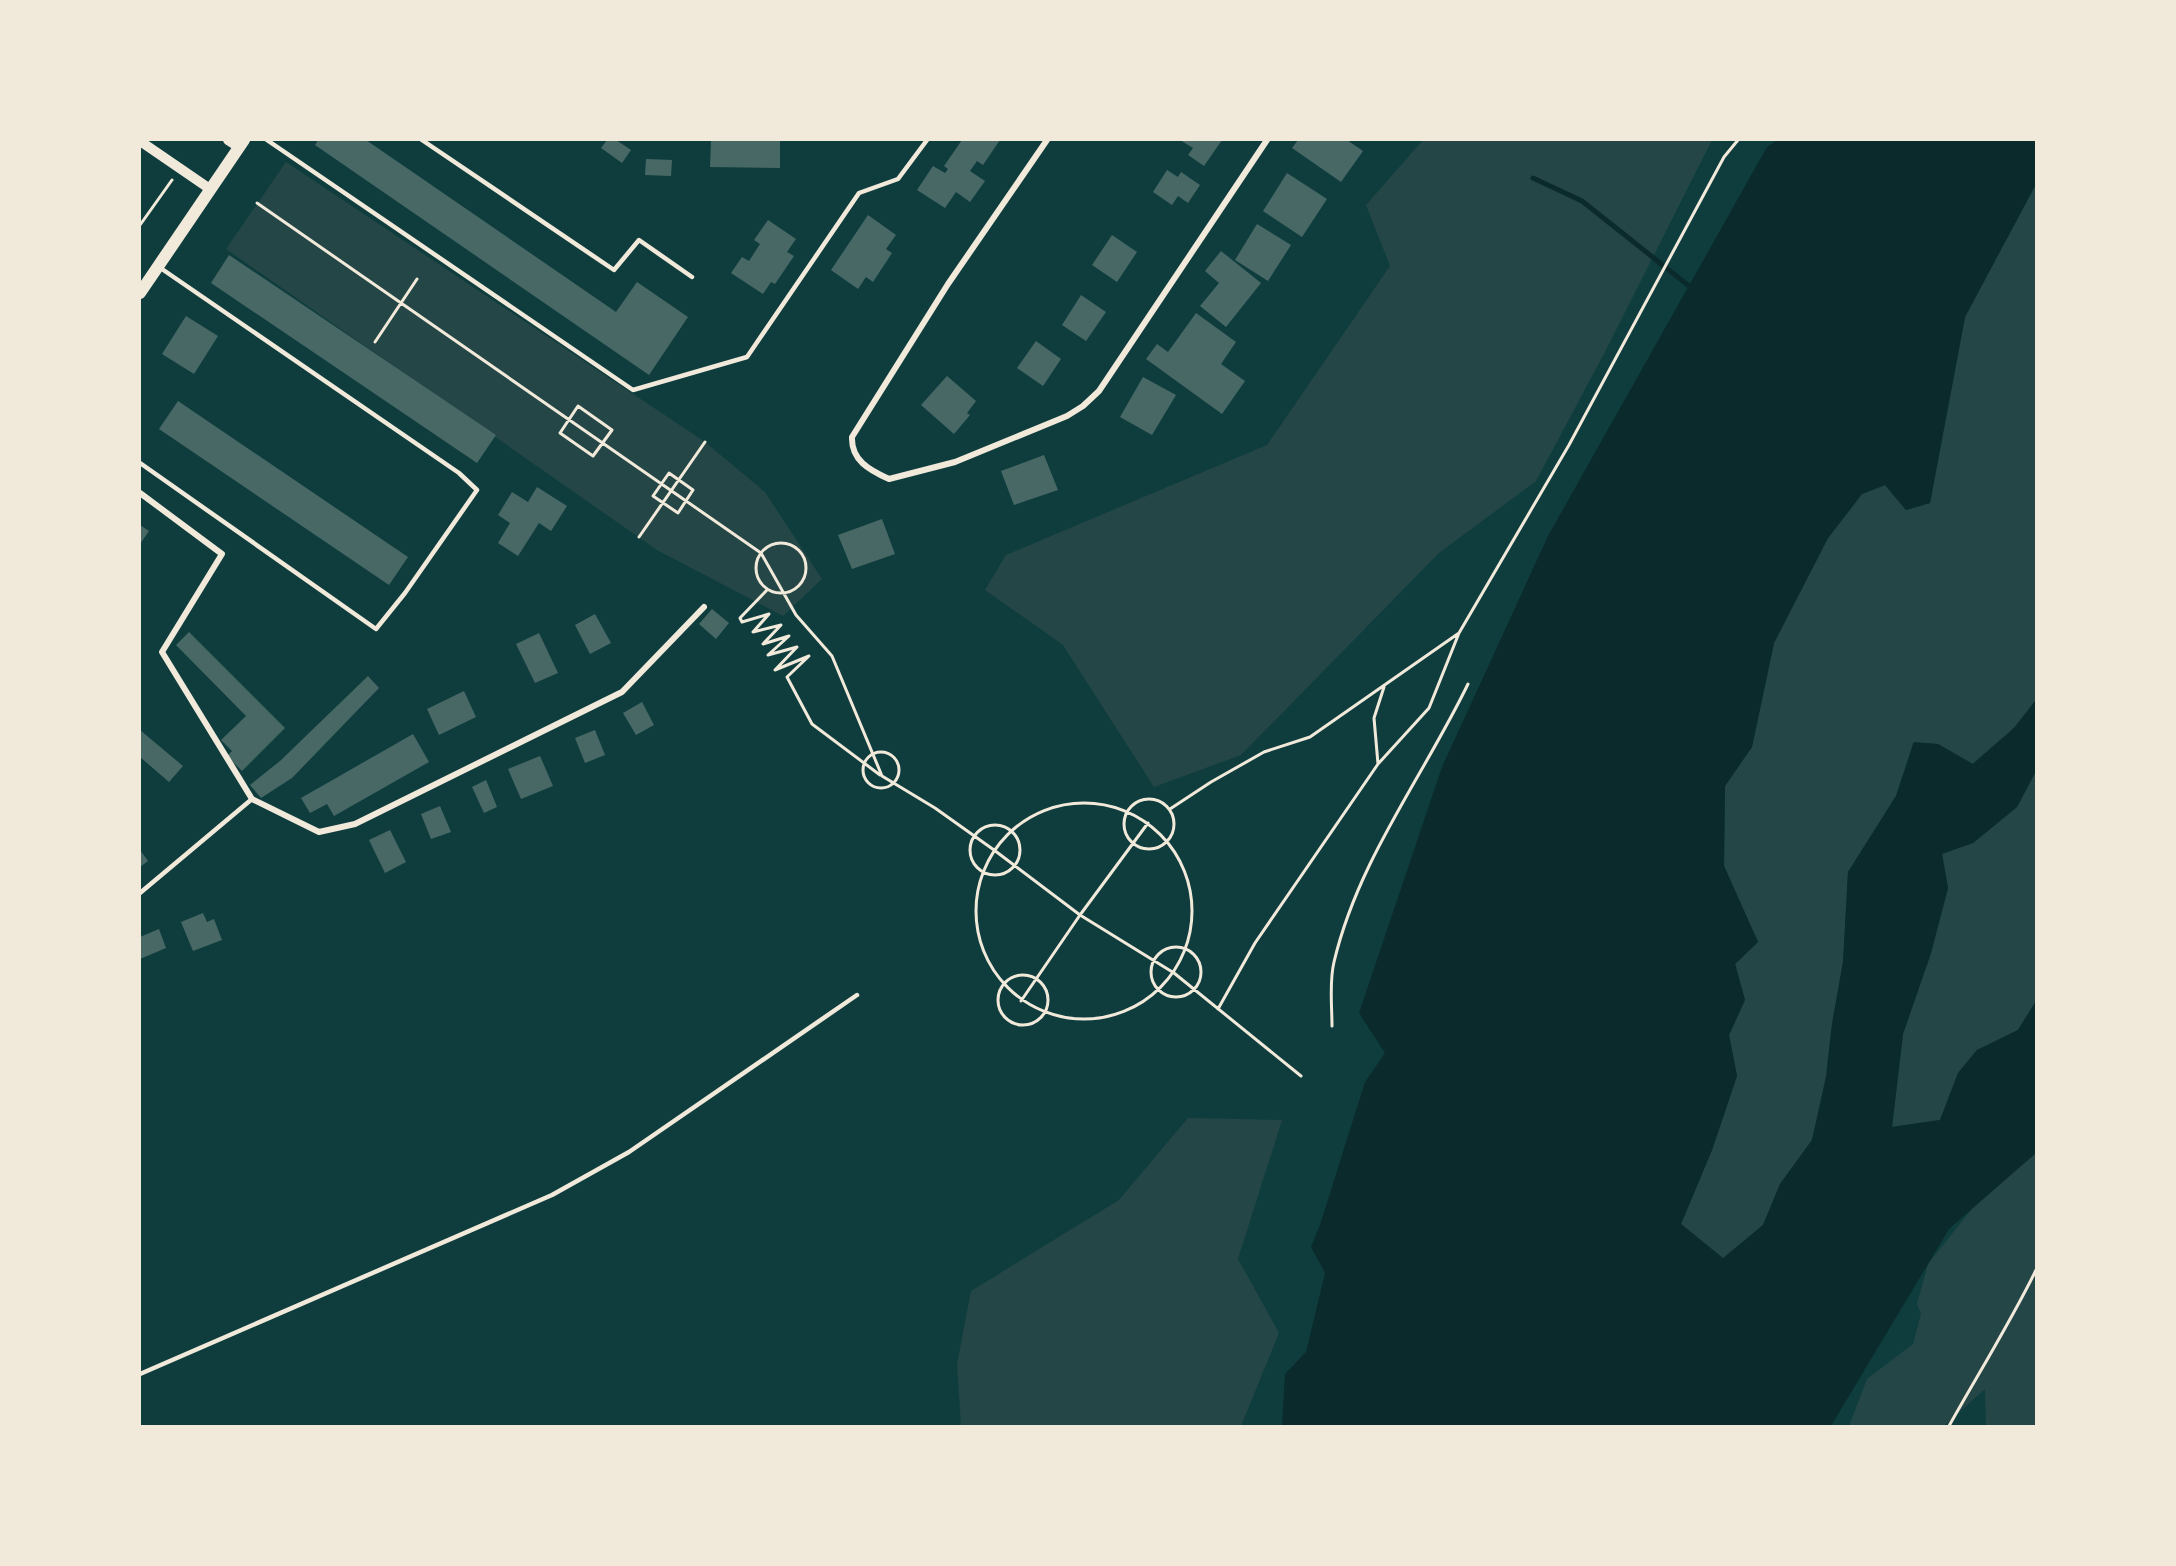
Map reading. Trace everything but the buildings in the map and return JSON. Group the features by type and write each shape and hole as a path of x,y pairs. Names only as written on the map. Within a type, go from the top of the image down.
{"main road":[{"path":"140,293 241,143"}],"street":[{"path":"228,140 241,143"},
{"path":"1047,140 948,284 852,436 851,448 856,458 878,474 889,479 955,462 1067,416 1083,406 1099,391 1267,140"},
{"path":"140,141 210,189"},
{"path":"140,493 222,554 162,652 252,799 319,832 355,824 622,692 704,607"}],"lane":[{"path":"267,140 633,390 747,357 859,193 898,179 927,140"},
{"path":"422,140 614,270 639,240 692,278"},
{"path":"140,463 376,629 405,593 477,490 459,473 158,267"},
{"path":"140,893 252,799"},
{"path":"140,1374 552,1195 629,1152 857,995"}],"path":[{"path":"1218,1009 1255,943 1378,764 1429,708 1459,633 1569,445 1724,157 1738,140"},
{"path":"140,225 180,169"},
{"path":"257,203 761,553 796,615 832,656 882,776"},
{"path":"375,342 417,279"},
{"path":"578,406 612,430 602,444 593,456 560,433 578,406"},
{"path":"639,537 705,442"},
{"path":"669,473 693,490 678,513 653,496 661,484 669,473"},
{"path":"785,543 798,550 804,558 806,572 802,582 795,589 784,593 767,590 760,583 756,569 761,553 770,545 785,543"},
{"path":"767,590 740,618 742,622 769,614 753,632 781,625 763,644 789,636 768,655 797,646 775,670 809,656 786,676 812,724 882,776 994,850 1080,915 1174,973 1301,1076"},
{"path":"1170,809 1264,752 1310,737 1459,633"},
{"path":"1332,1026 1333,964 1352,904 1379,844 1450,722 1468,684"},
{"path":"1378,764 1374,718 1385,685"},
{"path":"887,753 896,760 899,772 894,783 884,788 873,786 865,778 863,772 865,764 874,754 887,753"},
{"path":"1148,798 1162,802 1170,809 1174,818 1174,828 1167,841 1160,846 1150,849 1140,847 1134,843 1125,829 1127,812 1134,803 1148,798"},
{"path":"1095,803 1127,812 1148,823 1167,841 1183,866 1191,893 1192,921 1186,950 1174,973 1158,991 1131,1010 1104,1019 1075,1020 1045,1013 1022,1001 1003,984 986,958 977,931 975,903 982,872 994,850 1011,831 1038,812 1066,804 1095,803"},
{"path":"1022,1001 1080,915 1148,823"},
{"path":"989,826 999,826 1011,831 1018,840 1020,850 1015,866 1001,875 982,872 974,865 970,856 970,846 974,836 989,826"},
{"path":"1180,947 1196,958 1200,967 1199,981 1186,995 1177,998 1167,996 1158,991 1151,978 1154,960 1161,952 1180,947"},
{"path":"1027,975 1036,979 1047,994 1048,1004 1045,1013 1037,1021 1028,1025 1009,1022 1002,1015 998,1006 999,992 1003,984 1017,976 1027,975"},
{"path":"1949,1426 2037,1270"}],"shaded area":[{"path":"1423,140 1712,140 1606,350 1536,481 1439,553 1241,755 1154,787 1063,645 985,590 1006,555 1267,445 1390,266 1366,205"},
{"path":"1777,140 2036,140 2036,184 1965,317 1930,503 1906,510 1885,485 1862,494 1828,538 1774,643 1752,747 1725,786 1724,866 1758,942 1735,964 1745,1000 1729,1035 1737,1076 1712,1150 1681,1224 1723,1258 1763,1225 1780,1184 1812,1140 1826,1077 1832,1024 1843,962 1848,872 1896,796 1914,742 1938,744 1973,764 2014,728 2036,700 2036,771 2017,807 1973,843 1942,854 1948,888 1931,953 1903,1034 1892,1127 1940,1120 1958,1073 1977,1050 2018,1030 2036,1001 2036,1153 1949,1229 1831,1426 1282,1426 1285,1374 1306,1352 1325,1273 1311,1247 1365,1082 1385,1053 1359,1013 1442,767 1548,536 1767,147"},
{"path":"286,162 705,442 765,492 822,579 783,616 657,550 226,249"},
{"path":"2036,184 2036,700 2014,728 1972,764 1938,744 1913,743 1896,796 1848,872 1843,962 1832,1024 1826,1077 1812,1140 1780,1184 1763,1225 1723,1259 1681,1224 1712,1150 1737,1076 1729,1035 1745,1000 1735,964 1758,942 1724,866 1725,786 1752,747 1774,643 1828,538 1862,494 1885,485 1906,510 1930,503 1965,317"},
{"path":"2036,771 2036,1001 2018,1030 1977,1050 1958,1073 1940,1120 1892,1127 1903,1034 1931,953 1948,888 1942,853 1973,843 2017,807"},
{"path":"2036,1112 2036,1426 1986,1426 1985,1389 1944,1426 1849,1426 1867,1379 1913,1344 1921,1314 1917,1304 1928,1264 1971,1210 1991,1155"},
{"path":"1188,1118 1282,1120 1238,1259 1279,1333 1241,1426 961,1426 957,1364 971,1291 1119,1200"}],"waterway":[{"path":"1533,178 1582,201 1689,286"}]}
